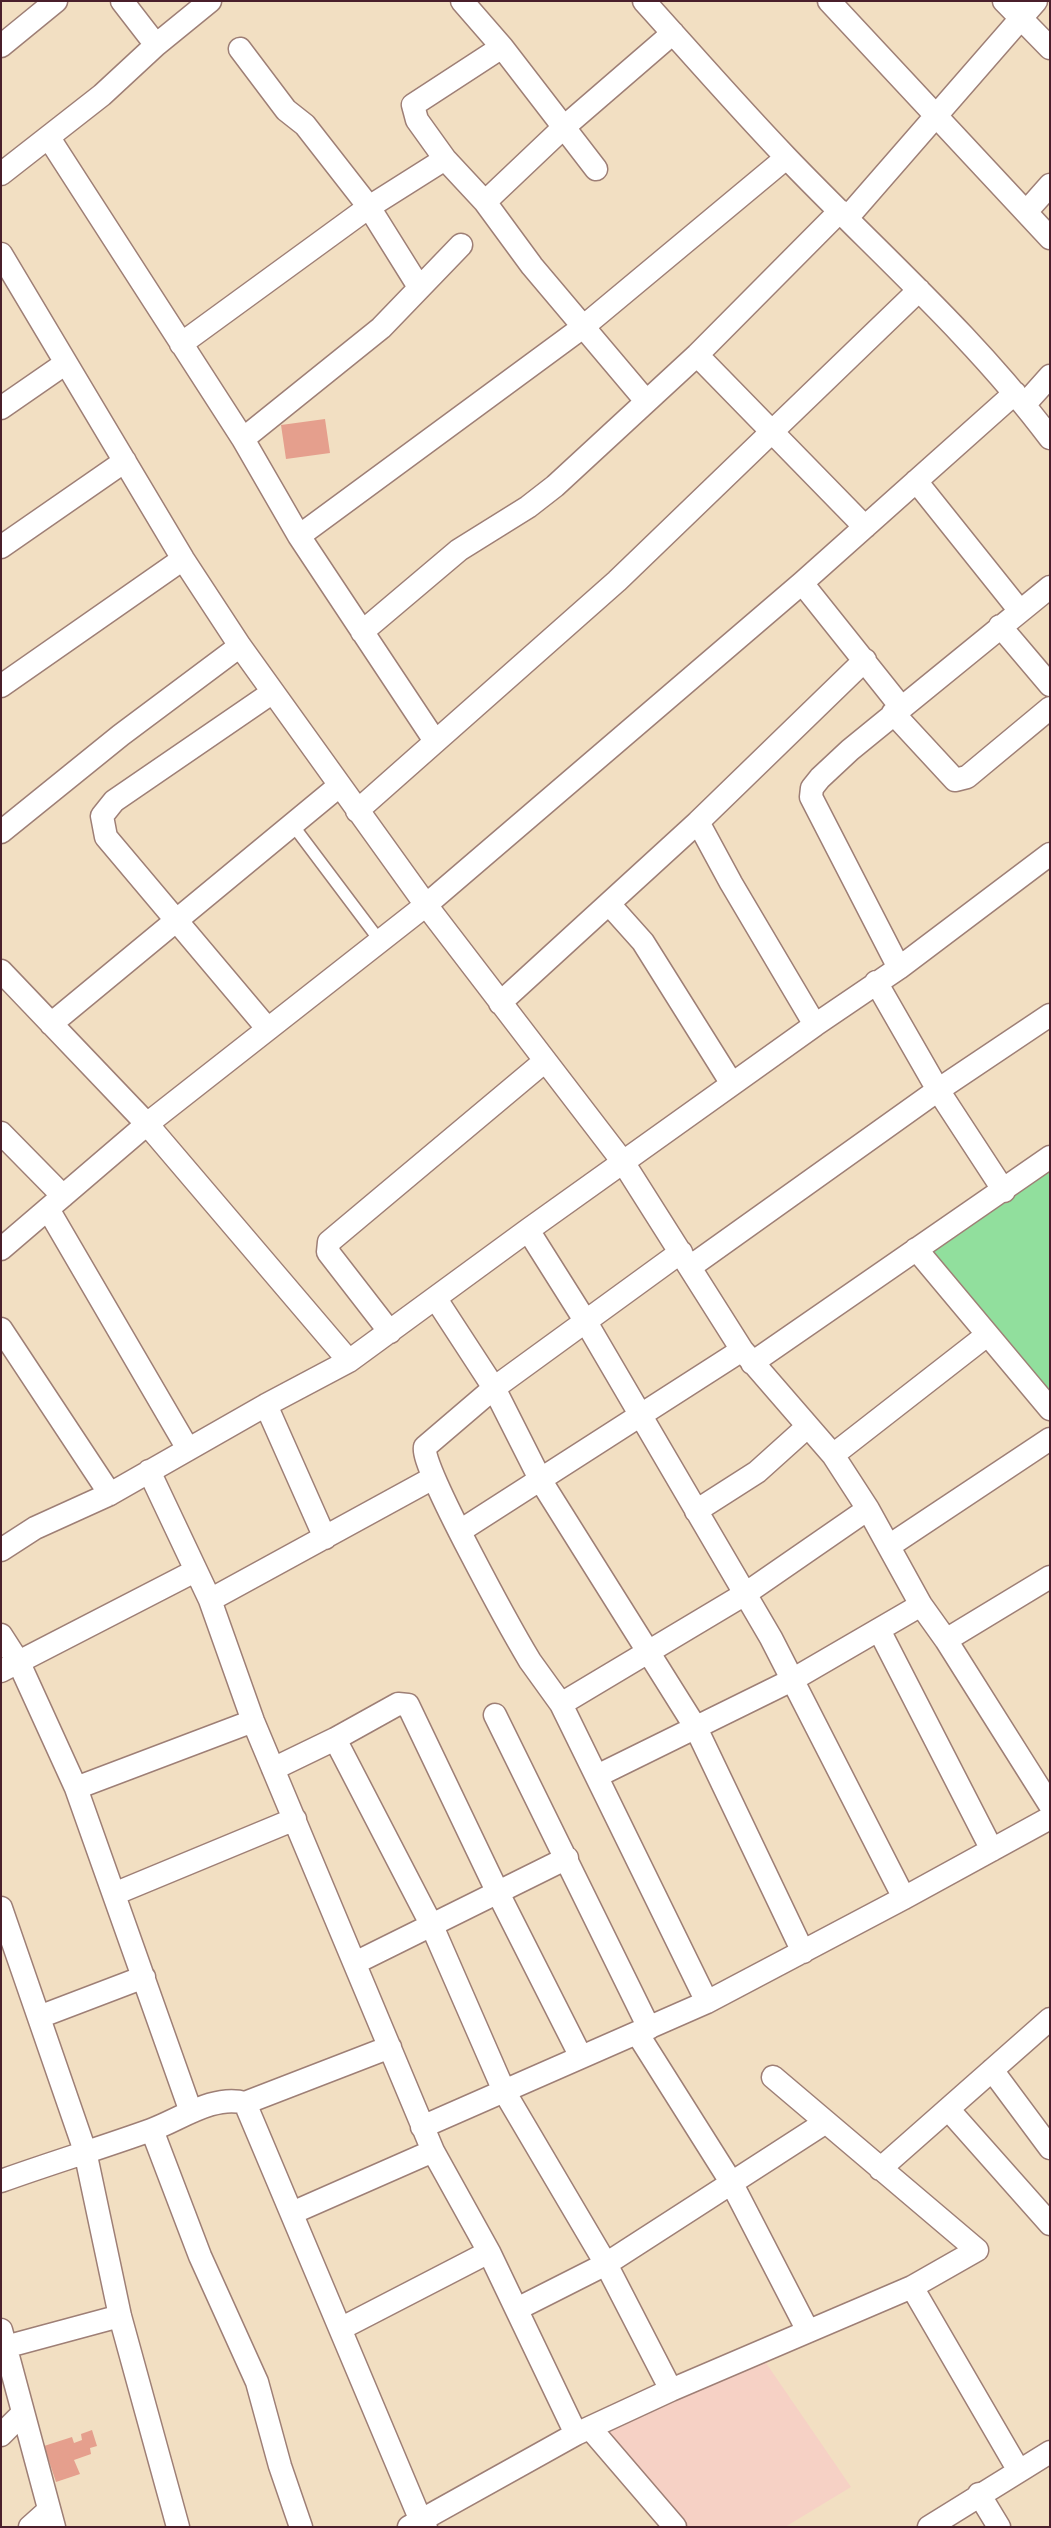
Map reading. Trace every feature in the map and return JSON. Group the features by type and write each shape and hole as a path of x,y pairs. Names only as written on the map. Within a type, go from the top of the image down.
{"street":[{"path":"1,46 56,1"},
{"path":"122,1 156,45"},
{"path":"1,174 102,95 156,45 210,1"},
{"path":"462,1 502,47 596,169"},
{"path":"644,1 786,158 919,290 1020,399 1050,438"},
{"path":"828,1 1050,238"},
{"path":"1004,1 1050,48"},
{"path":"362,632 459,550 528,507 554,486 698,355 844,214 936,116 1036,1"},
{"path":"486,202 563,128 673,33"},
{"path":"502,47 413,106 417,120 444,159 486,202 532,266 646,401"},
{"path":"240,49 286,110 305,125 369,208 419,288"},
{"path":"49,138 243,439 299,536 435,741"},
{"path":"299,536 583,327 786,158"},
{"path":"181,344 369,208 444,159"},
{"path":"1026,212 1050,185"},
{"path":"243,439 381,328 461,245"},
{"path":"2,259 183,559 240,646 426,905 623,1162 747,1357 833,1455 868,1509 921,1605 946,1640 1050,1805"},
{"path":"357,811 617,581 919,290"},
{"path":"698,355 865,527"},
{"path":"1,408 66,363"},
{"path":"1,1249 148,1124 267,1028 426,905 802,583 916,481 1050,376"},
{"path":"1,547 125,461"},
{"path":"916,481 1020,611"},
{"path":"1,686 183,559"},
{"path":"802,583 865,660 898,710 955,780 968,777 1050,708"},
{"path":"899,968 811,797 812,788 820,778 898,710 1050,587"},
{"path":"1000,626 1050,685"},
{"path":"1,832 121,735 240,646"},
{"path":"500,1003 698,822 865,660"},
{"path":"267,1028 106,837 102,816 114,801 273,692"},
{"path":"51,1024 339,786"},
{"path":"698,822 815,1025"},
{"path":"2,1549 35,1528 110,1494 266,1405 349,1362 528,1230 815,1025 899,968 1050,854"},
{"path":"609,904 642,942 732,1084"},
{"path":"1,971 148,1124 349,1362"},
{"path":"876,982 938,1090 1004,1191"},
{"path":"706,2002 562,1704 530,1660 433,1478 424,1457 425,1448 494,1388 586,1322 685,1260 1050,1015"},
{"path":"390,1332 328,1252 329,1242 545,1061"},
{"path":"1,1133 55,1202 188,1449"},
{"path":"460,1530 541,1481 640,1416 747,1357 1004,1191 1050,1157"},
{"path":"528,1230 586,1322 771,1638 904,1898"},
{"path":"916,1249 1050,1409"},
{"path":"436,1299 494,1388 541,1481 696,1728 802,1952"},
{"path":"1,1330 110,1494"},
{"path":"833,1455 987,1335"},
{"path":"266,1405 325,1538"},
{"path":"696,1511 757,1472 807,1427"},
{"path":"888,1546 1050,1439"},
{"path":"150,1471 210,1600 253,1721 433,2151 490,2252 517,2309 583,2431 675,2527"},
{"path":"210,1600 433,1478"},
{"path":"562,1704 647,1651 745,1594 868,1509"},
{"path":"10,1667 195,1571"},
{"path":"946,1640 1046,1587"},
{"path":"597,1776 792,1680 921,1605"},
{"path":"879,1630 992,1850"},
{"path":"1,1635 10,1667 76,1788 191,2112"},
{"path":"273,1768 335,1739 398,1704 408,1705 498,1893 581,2057"},
{"path":"495,1714 567,1858 643,2031 731,2182 808,2332"},
{"path":"76,1788 253,1721"},
{"path":"335,1739 432,1926 504,2091 606,2264 670,2390"},
{"path":"422,2127 706,2002 904,1898 1050,1818"},
{"path":"114,1894 294,1819"},
{"path":"355,1962 432,1926 567,1858"},
{"path":"1,1908 85,2151 120,2316 178,2527"},
{"path":"39,2017 144,1977"},
{"path":"880,2169 1050,2019"},
{"path":"1,2181 85,2151 152,2130 191,2112 223,2102 236,2100 245,2103 390,2047"},
{"path":"992,2070 1050,2148"},
{"path":"245,2103 342,2328 419,2525 583,2431 670,2390 912,2287 977,2250 774,2077"},
{"path":"948,2109 1050,2224"},
{"path":"517,2309 606,2264 826,2122"},
{"path":"152,2130 200,2256 257,2382 280,2466 301,2527"},
{"path":"292,2213 433,2151"},
{"path":"342,2328 490,2252"},
{"path":"912,2287 1019,2471"},
{"path":"30,2527 52,2518 3,2339 120,2316"},
{"path":"1,2435 22,2414"},
{"path":"928,2527 1050,2452"},
{"path":"979,2494 999,2527"}],"lane":[{"path":"292,824 380,941"}],"shaded area":[{"path":"764,2360 851,2487 785,2527 685,2527 603,2431"}],"green space":[{"path":"1050,1146 1050,1405 923,1239"}],"building":[{"path":"325,419 330,453 286,459 281,425"},
{"path":"92,2430 97,2446 90,2448 91,2454 74,2460 80,2474 56,2482 44,2446 72,2437 74,2443 82,2440 81,2434"}]}
